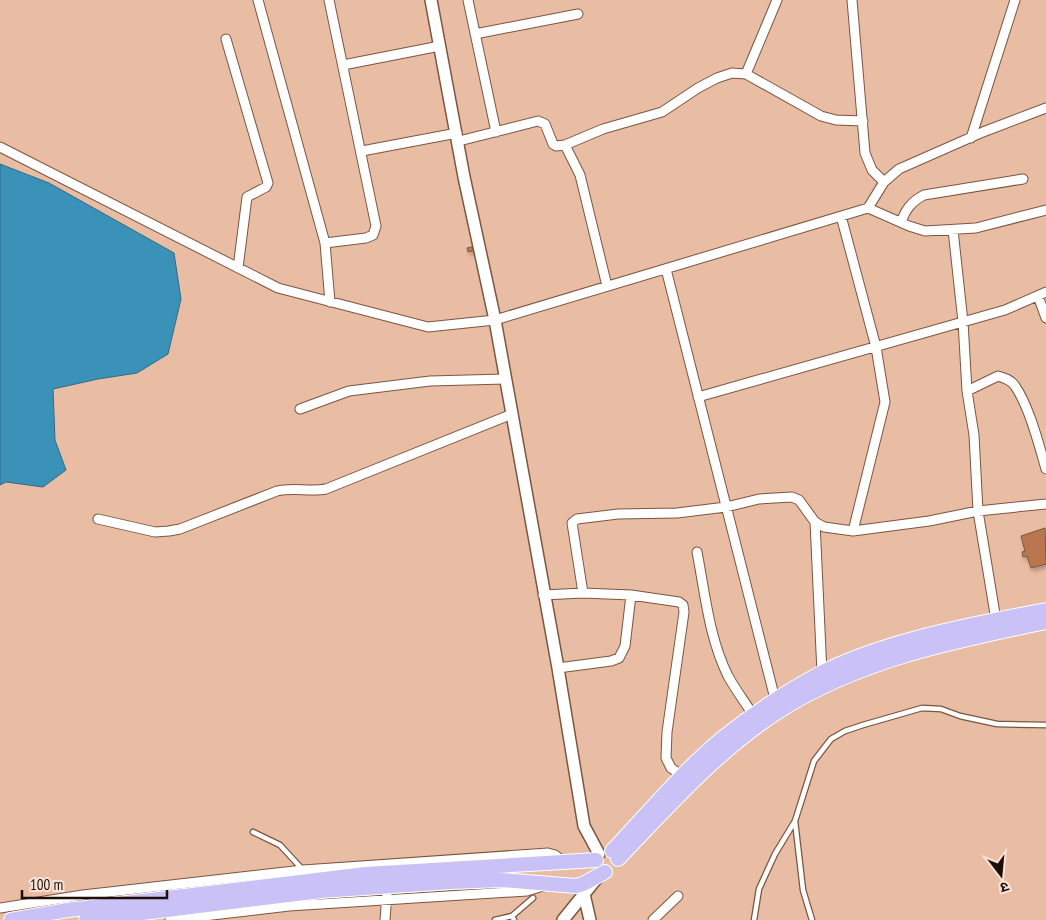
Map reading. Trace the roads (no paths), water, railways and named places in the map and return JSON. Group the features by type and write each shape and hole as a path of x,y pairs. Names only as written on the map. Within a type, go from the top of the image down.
{"main road":[{"path":"606,856 719,741 775,699 822,673 868,654 909,641 1046,610"},
{"path":"11,920 307,875 366,874 564,862 606,856 737,742 778,711 822,686 870,666 915,652 1046,622"},
{"path":"86,920 124,918 321,891 387,892 450,882 501,880 576,886 615,869 606,856"}],"street":[{"path":"258,0 325,243 330,302"},
{"path":"325,243 366,238 373,235 376,226 362,151 329,0"},
{"path":"431,0 464,176 495,320 543,595 558,668 584,826 606,856"},
{"path":"468,0 496,132"},
{"path":"746,74 777,0"},
{"path":"852,0 865,153 872,170 884,182"},
{"path":"970,138 1015,0"},
{"path":"475,34 578,14"},
{"path":"226,39 268,183 266,187 250,194 245,202 238,268"},
{"path":"343,65 440,46"},
{"path":"362,151 496,132 538,121 544,124 553,144 556,146 565,145 603,130 662,112 698,88 732,73 746,74 821,116 836,120 862,121"},
{"path":"868,208 884,182 899,169 1046,108"},
{"path":"565,145 580,175 607,286"},
{"path":"0,148 278,288 428,327 495,320 868,208 925,231 976,228 1046,210"},
{"path":"900,222 907,208 914,200 924,195 1022,179"},
{"path":"841,216 876,347 885,402 854,531"},
{"path":"953,230 963,322 967,390 974,435 978,511 996,620"},
{"path":"666,268 775,699"},
{"path":"698,397 1005,310 1042,294 1046,318"},
{"path":"967,390 998,376 1007,378 1015,385 1025,407 1046,469"},
{"path":"300,409 349,391 430,381 505,379"},
{"path":"98,519 155,532 180,529 276,491 293,489 316,491 326,489 512,414"},
{"path":"583,593 572,523 577,520 618,514 677,513 726,507 759,499 792,497 799,500 815,522 824,527 854,531 929,521 978,511 1046,504"},
{"path":"815,522 822,673"},
{"path":"697,552 711,630 719,656 728,676 753,715"},
{"path":"543,595 583,593 631,595 679,602 683,605 684,612 667,732 666,758 671,768 683,776"},
{"path":"558,668 610,661 619,658 624,646 631,595"},
{"path":"563,920 601,874"},
{"path":"0,908 83,895 307,875"},
{"path":"170,920 387,892 385,920"},
{"path":"584,894 590,920"},
{"path":"652,920 678,896"}],"lane":[{"path":"754,920 759,889 775,854 794,821 814,761 831,739 844,731 922,708 941,709 960,716 997,724 1046,725"},
{"path":"794,821 803,890 812,920"},
{"path":"253,832 280,845 307,875"},
{"path":"495,920 513,918 533,898"}],"water":[{"path":"0,164 49,183 174,253 181,299 168,354 137,373 53,389 55,440 66,470 43,487 6,482 0,485"}]}
